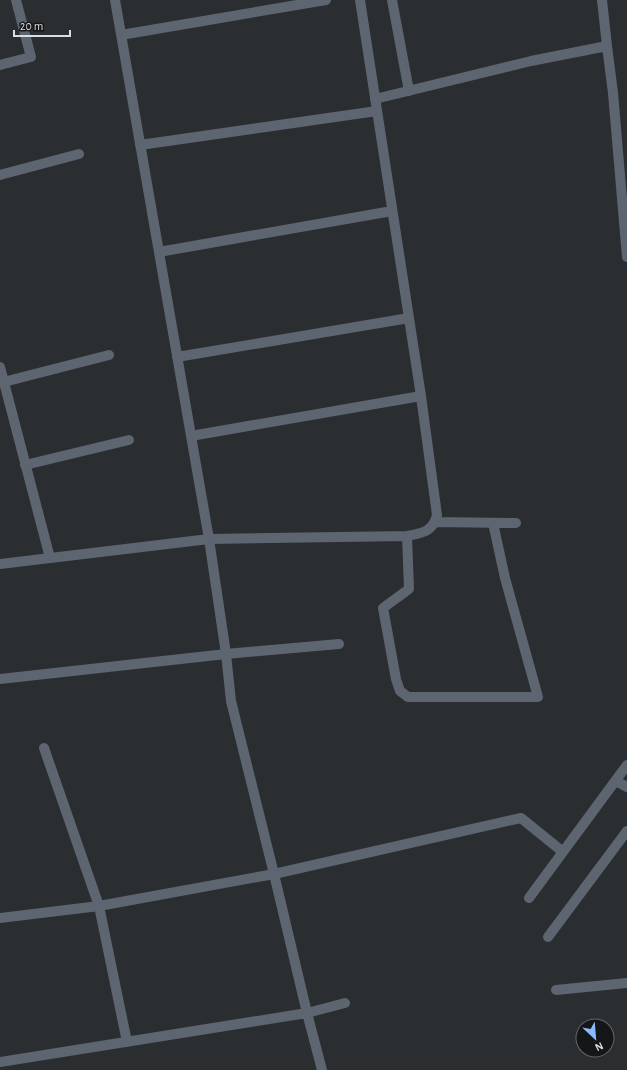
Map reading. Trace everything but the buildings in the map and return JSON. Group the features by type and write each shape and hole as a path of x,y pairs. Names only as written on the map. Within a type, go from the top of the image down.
{"street":[{"path":"0,65 31,57 16,0"},
{"path":"115,0 210,540 231,701 274,874 306,1013 322,1070"},
{"path":"121,35 326,0"},
{"path":"0,564 210,540 407,536 424,533 430,529 435,522 437,515 421,396 360,0"},
{"path":"392,0 409,91"},
{"path":"602,0 613,93 627,257"},
{"path":"376,99 531,61 608,46"},
{"path":"140,145 377,111"},
{"path":"0,175 79,154"},
{"path":"159,252 392,211"},
{"path":"177,357 409,318"},
{"path":"2,382 109,355"},
{"path":"0,367 2,382 50,558"},
{"path":"191,436 421,396"},
{"path":"25,465 129,440"},
{"path":"435,522 516,524"},
{"path":"407,536 409,589 383,608 396,679 400,690 408,697 538,697 493,523"},
{"path":"0,679 226,654 339,644"},
{"path":"44,748 99,906 127,1042"},
{"path":"529,898 627,765"},
{"path":"616,781 627,787"},
{"path":"0,918 99,906 274,874 521,818 563,852"},
{"path":"548,937 627,831"},
{"path":"556,990 627,984"},
{"path":"0,1062 306,1013 345,1003"}]}
